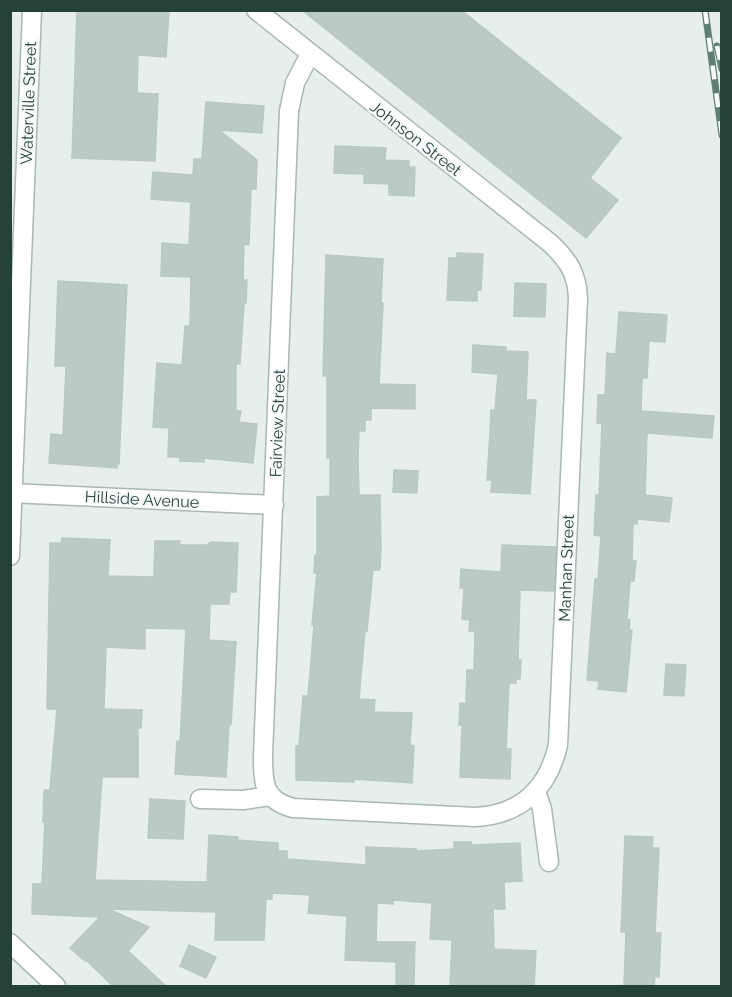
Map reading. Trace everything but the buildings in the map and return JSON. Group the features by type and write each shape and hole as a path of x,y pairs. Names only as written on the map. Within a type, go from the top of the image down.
{"street":[{"name":"Waterville Street","path":"10,556 32,10"},
{"name":"Johnson Street","path":"256,10 550,243 572,268"},
{"name":"Fairview Street","path":"270,795 264,782 263,755 289,111 295,83 310,54"},
{"name":"Manhan Street","path":"536,791 552,765 559,738 578,298 578,286 572,268"},
{"name":"Hillside Avenue","path":"12,493 274,505"},
{"path":"200,799 243,800 270,795 283,806 293,808 475,817 507,811 523,803 536,791 542,809 549,862"},
{"path":"10,943 56,987"}],"railway":[{"path":"705,10 722,135"},
{"path":"717,46 722,69"}]}
